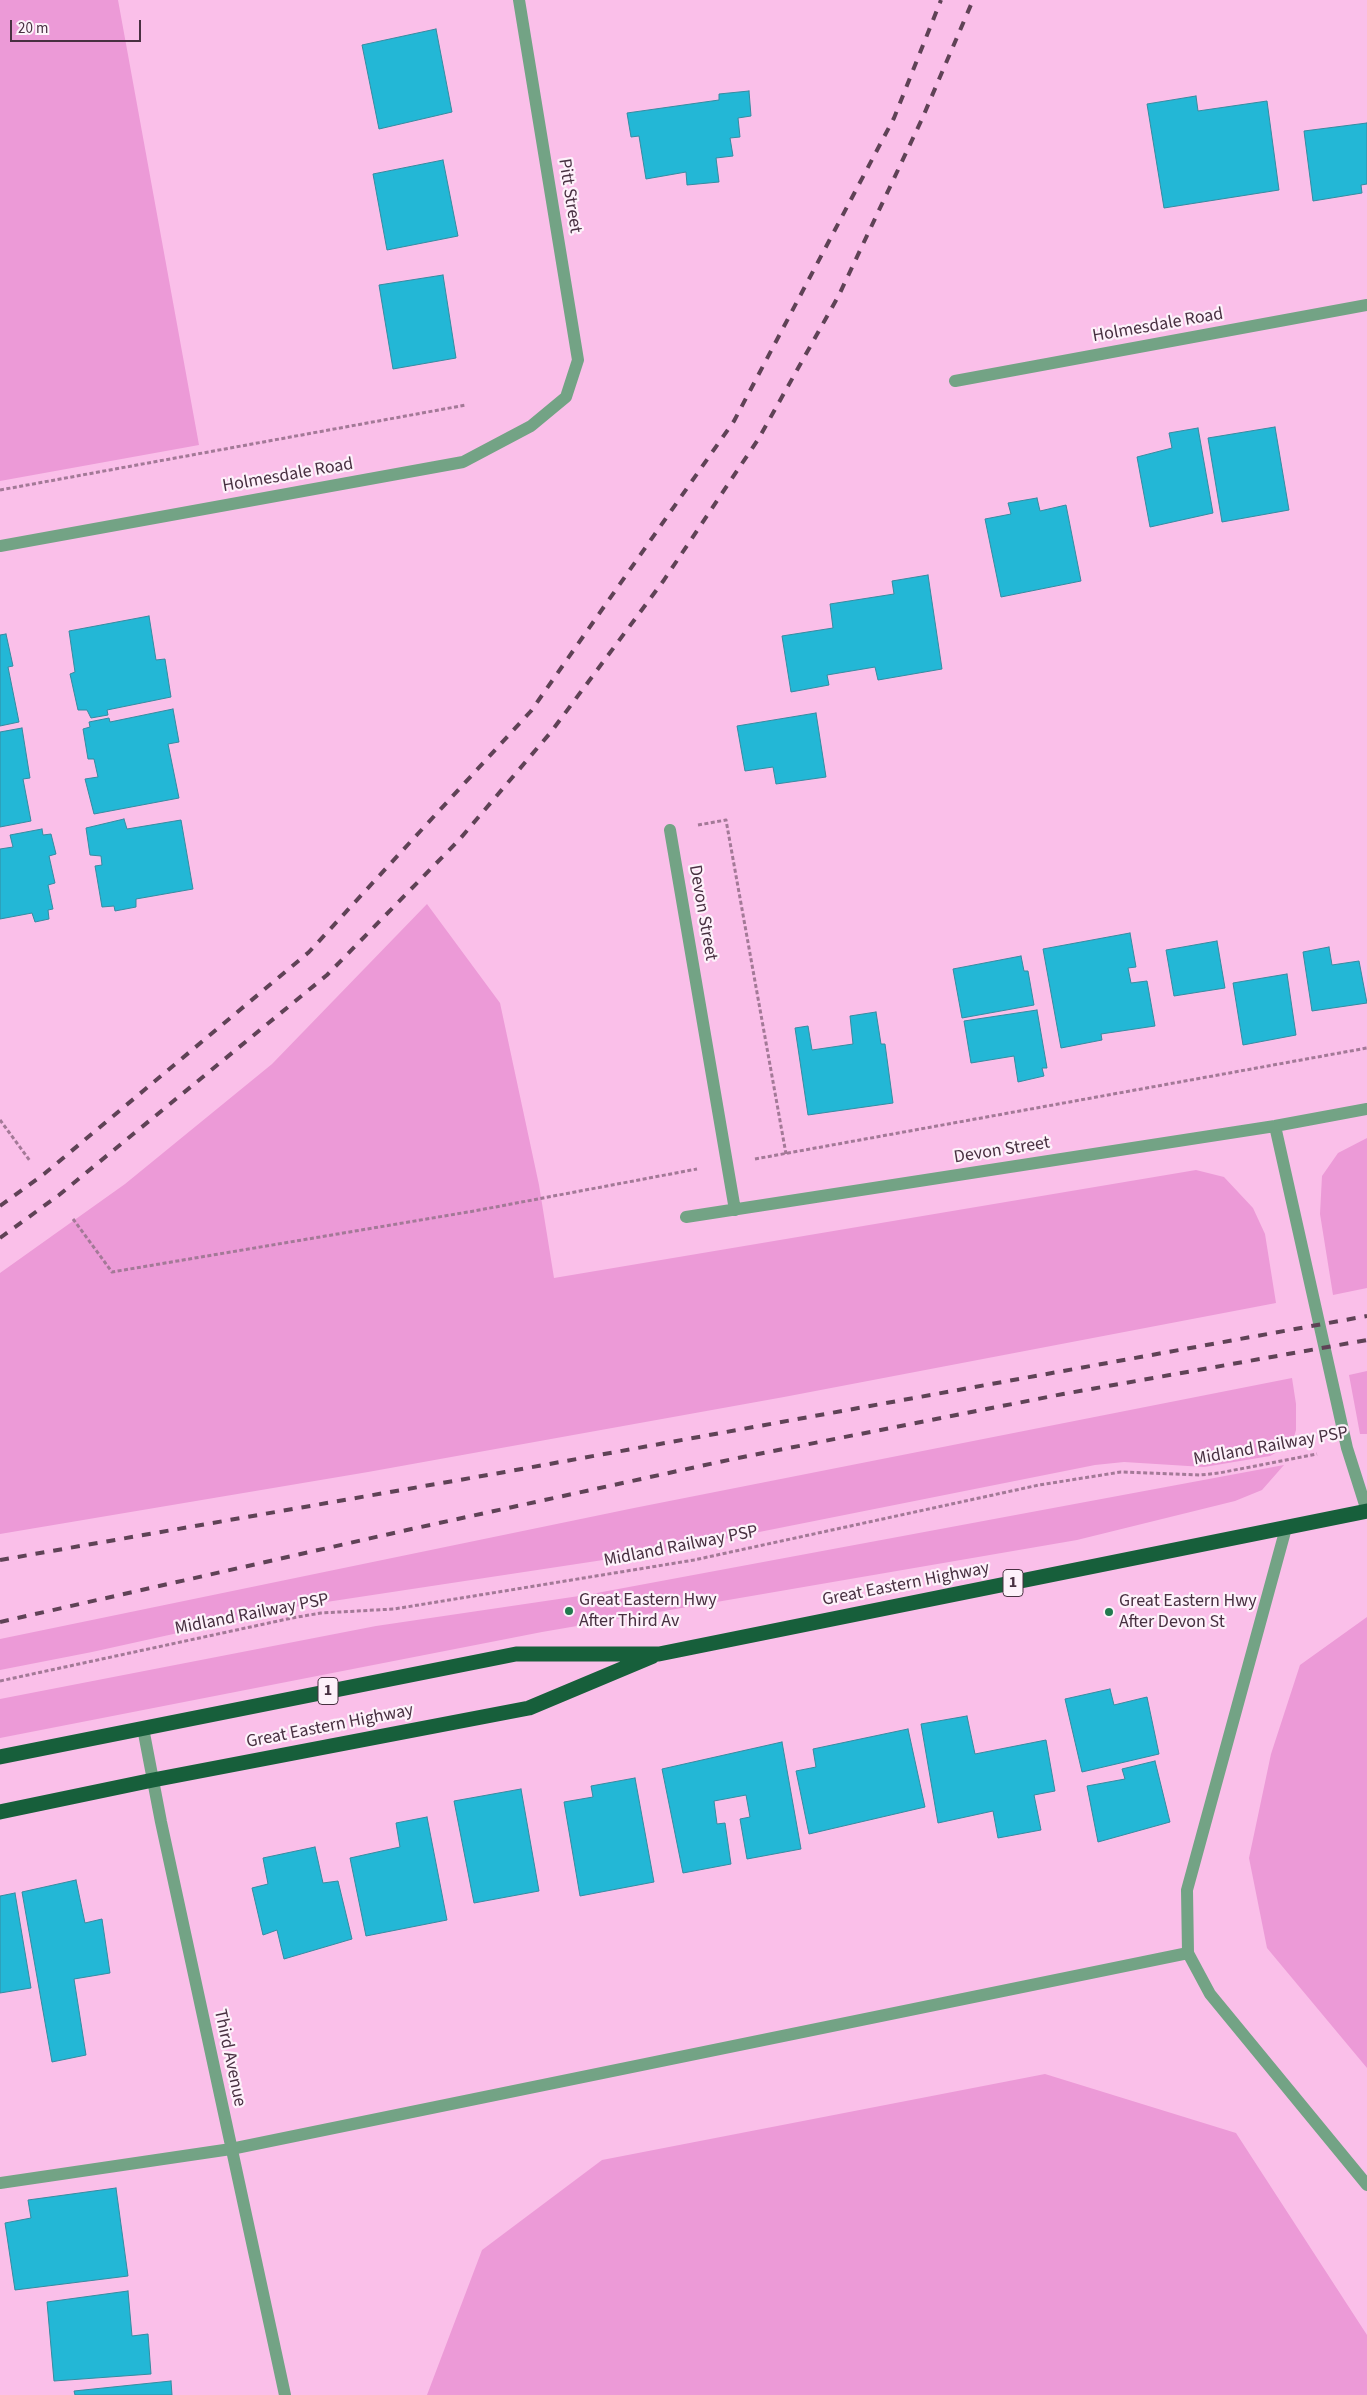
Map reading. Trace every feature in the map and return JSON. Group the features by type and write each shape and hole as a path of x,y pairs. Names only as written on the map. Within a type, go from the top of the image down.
{"highway":[{"name":"Great Eastern Highway","path":"0,1812 152,1780 529,1708 659,1654 1367,1511"},
{"name":"Great Eastern Highway","path":"0,1757 516,1654 659,1654"}],"street":[{"name":"Pitt Street","path":"519,0 578,360 566,397"},
{"name":"Holmesdale Road","path":"955,381 1367,305"},
{"name":"Holmesdale Road","path":"0,546 464,462 531,426 566,397"},
{"name":"Devon Street","path":"670,830 735,1210"},
{"name":"Devon Street","path":"686,1217 1276,1126 1367,1109"},
{"path":"1276,1126 1347,1448 1367,1511"},
{"path":"1286,1528 1187,1890 1188,1954 1210,1994 1367,2185"},
{"name":"Third Avenue","path":"143,1728 152,1780 285,2395"},
{"path":"0,2183 231,2149 1188,1954"}],"path":[{"path":"0,490 466,405"},
{"path":"670,830 726,820 786,1154"},
{"path":"73,1219 112,1272 464,1212 1367,1048"},
{"path":"0,1120 30,1161"},
{"name":"Midland Railway PSP","path":"0,1681 292,1618 321,1613 394,1609 694,1560 1039,1485 1121,1472 1219,1474 1347,1448"}],"shaded area":[{"path":"0,0 118,0 199,445 0,481"},
{"path":"427,904 500,1003 539,1185 554,1278 1196,1170 1224,1177 1253,1208 1265,1234 1276,1303 784,1397 368,1472 0,1534 0,1273 125,1184 272,1064"},
{"path":"1367,1138 1367,1288 1333,1295 1320,1214 1322,1176 1338,1153"},
{"path":"1367,1371 1367,1434 1360,1434 1349,1375"},
{"path":"1292,1378 1296,1404 1296,1430 1292,1444 1270,1456 1204,1467 1124,1462 1095,1465 669,1550 300,1606 92,1652 0,1670 0,1639 634,1508"},
{"path":"1284,1465 1262,1490 1235,1501 1077,1540 542,1632 0,1738 0,1699 376,1626 586,1595"},
{"path":"1367,1617 1367,2068 1267,1948 1249,1858 1271,1754 1300,1665"},
{"path":"1045,2074 1236,2133 1367,2335 1367,2395 427,2395 482,2250 602,2160"}],"building":[{"path":"436,29 452,112 379,129 362,45"},
{"path":"749,91 751,116 738,118 740,137 730,138 733,156 716,158 719,182 687,185 686,172 646,179 639,136 631,137 627,113 719,100 719,94"},
{"path":"1196,96 1198,111 1267,101 1279,190 1164,208 1147,104"},
{"path":"1367,123 1367,184 1361,185 1362,193 1313,201 1304,131"},
{"path":"443,160 458,236 387,250 373,174"},
{"path":"443,275 456,358 393,369 379,285"},
{"path":"1275,427 1289,510 1222,522 1208,438"},
{"path":"1198,428 1213,513 1150,527 1137,457 1172,448 1169,433"},
{"path":"1037,498 1040,511 1066,505 1081,581 1001,597 985,519 1011,514 1008,503"},
{"path":"928,575 942,669 878,680 875,667 827,675 829,685 791,692 782,636 833,628 830,604 894,594 892,581"},
{"path":"149,616 156,660 165,659 171,697 107,710 108,715 91,718 87,710 78,710 70,674 75,672 69,631"},
{"path":"6,634 13,666 8,667 19,722 0,726 0,635"},
{"path":"173,709 179,742 168,744 179,798 94,814 85,779 98,777 94,759 88,759 83,729 90,727 89,722 109,718 110,722"},
{"path":"816,713 826,777 776,784 773,767 745,771 737,726"},
{"path":"22,728 30,778 23,779 31,821 0,827 0,732"},
{"path":"124,819 127,829 181,820 193,889 136,899 136,907 115,911 114,906 102,907 95,866 102,865 101,856 90,855 86,828"},
{"path":"42,829 43,835 51,834 56,854 49,856 55,883 48,885 53,909 48,910 49,919 35,922 32,913 0,919 0,849 13,847 10,835"},
{"path":"1130,933 1136,967 1128,968 1131,983 1147,981 1155,1026 1101,1034 1102,1040 1061,1048 1043,949"},
{"path":"1217,941 1225,988 1174,996 1166,950"},
{"path":"1329,947 1332,965 1359,961 1367,1003 1312,1011 1303,952"},
{"path":"1021,956 1024,971 1028,971 1034,1005 962,1018 953,969"},
{"path":"1287,974 1296,1035 1243,1045 1233,983"},
{"path":"1037,1010 1047,1068 1042,1068 1044,1076 1018,1082 1014,1056 971,1063 964,1021"},
{"path":"876,1012 881,1044 885,1044 893,1103 808,1115 795,1028 808,1026 812,1050 853,1044 850,1016"},
{"path":"1110,1689 1114,1705 1147,1697 1159,1754 1082,1772 1065,1699"},
{"path":"967,1716 975,1754 1046,1740 1055,1791 1034,1795 1041,1830 998,1838 993,1811 938,1823 921,1724"},
{"path":"908,1729 925,1807 809,1834 796,1771 816,1767 813,1749"},
{"path":"782,1742 801,1849 747,1859 740,1819 750,1817 746,1795 714,1801 717,1824 725,1823 731,1864 683,1873 662,1769"},
{"path":"1155,1761 1170,1822 1098,1842 1087,1786 1125,1779 1122,1769"},
{"path":"635,1778 654,1882 580,1896 564,1802 593,1797 591,1786"},
{"path":"521,1789 539,1891 474,1903 454,1801"},
{"path":"427,1817 447,1920 366,1936 350,1858 400,1847 396,1823"},
{"path":"315,1847 323,1883 338,1881 352,1939 284,1959 277,1930 263,1935 252,1888 268,1884 263,1858"},
{"path":"76,1880 85,1923 102,1919 110,1973 74,1979 86,2055 52,2062 22,1892"},
{"path":"15,1893 31,1988 0,1993 0,1896"},
{"path":"116,2188 128,2276 15,2290 5,2223 31,2218 28,2200"},
{"path":"128,2291 132,2336 148,2334 151,2374 54,2381 47,2302"},
{"path":"171,2381 172,2395 75,2395 74,2391"}],"railway":[{"path":"0,1206 44,1174 309,952 531,711 734,421 894,118 941,0"},
{"path":"0,1238 59,1195 327,975 459,840 551,732 664,580 759,438 839,295 922,119 973,0"},
{"path":"0,1560 505,1472 1367,1316"},
{"path":"0,1622 733,1459 1063,1394 1367,1340"}],"place":[{"name":"Great Eastern Hwy After Third Av","path":"569,1611"},
{"name":"Great Eastern Hwy After Devon St","path":"1109,1612"}]}
